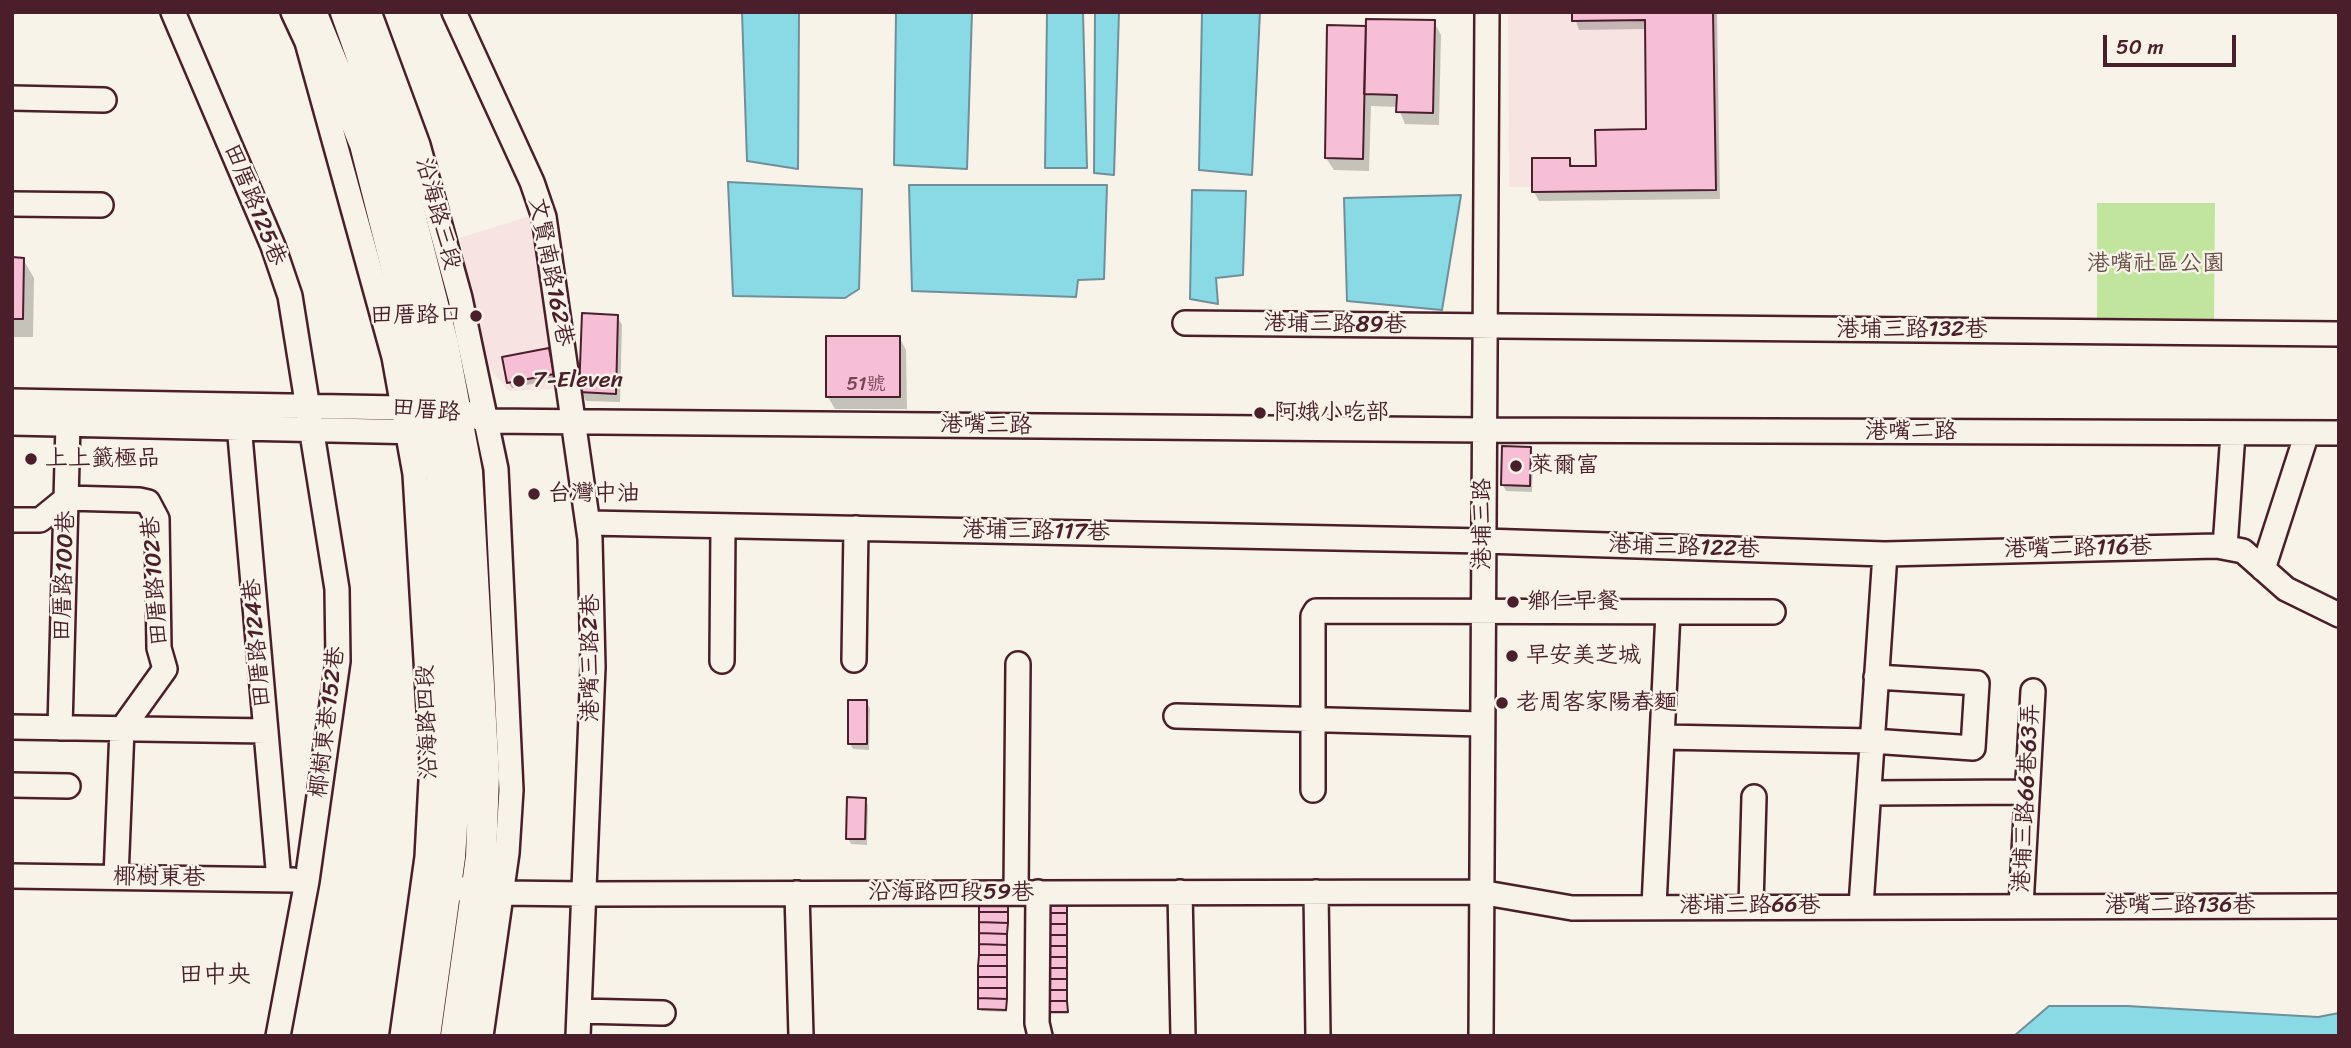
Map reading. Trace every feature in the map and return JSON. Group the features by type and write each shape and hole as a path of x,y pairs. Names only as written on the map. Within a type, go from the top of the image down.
{"main road":[{"path":"311,12 365,144 431,420 467,472 489,892 456,1036"},
{"name":"沿海路三段","path":"346,12 390,136 443,344 431,420"},
{"name":"沿海路四段","path":"425,1036 434,887 456,764 441,475 431,420"}],"street":[{"name":"田厝路125巷","path":"173,12 277,258 290,296 307,406"},
{"path":"293,12 307,42 394,356 431,420"},
{"name":"沿海路三段","path":"369,12 418,145 460,298 487,421"},
{"name":"文賢南路162巷","path":"454,12 532,182 544,217 575,422"},
{"name":"港埔三路","path":"1480,1036 1487,12"},
{"path":"12,98 104,100"},
{"path":"12,204 101,205"},
{"name":"港埔三路89巷","path":"1185,323 1485,327"},
{"name":"港埔三路132巷","path":"1485,327 2339,334"},
{"name":"田厝路","path":"12,401 238,416 310,430 431,420"},
{"name":"田厝路","path":"12,423 68,424 238,416 307,406 431,420 487,421"},
{"name":"椰樹東巷152巷","path":"278,1036 307,881 338,662 337,589 307,406"},
{"name":"田厝路124巷","path":"238,416 279,880"},
{"path":"481,1036 489,892 511,790 496,469 487,421"},
{"name":"港嘴三路","path":"487,421 1484,430"},
{"name":"港嘴三路2巷","path":"575,422 589,523 593,667 578,1036"},
{"name":"田厝路100巷","path":"60,728 68,424"},
{"name":"港嘴二路","path":"1484,430 2339,433"},
{"path":"2225,547 2233,433"},
{"path":"2263,569 2307,433"},
{"path":"12,520 40,520 67,498"},
{"name":"田厝路102巷","path":"67,498 148,502 157,519 159,648 165,669 122,729"},
{"name":"港埔三路117巷","path":"589,523 1483,541"},
{"path":"722,661 723,526"},
{"path":"854,660 856,528"},
{"name":"港埔三路122巷","path":"1483,541 1885,554"},
{"name":"港嘴二路116巷","path":"1885,554 2225,547 2243,551 2286,589 2339,615"},
{"path":"1861,906 1885,554"},
{"path":"1313,790 1313,616 1316,611 1773,612"},
{"path":"1654,906 1668,612"},
{"path":"1018,664 1027,892 1040,1036"},
{"path":"1662,737 1872,741 1973,748 1978,683 1877,677"},
{"name":"港埔三路66巷63弄","path":"2021,906 2033,691"},
{"path":"1176,716 1482,724"},
{"path":"12,727 266,731"},
{"path":"116,877 122,729"},
{"path":"12,785 68,786"},
{"path":"1869,793 2027,792"},
{"path":"1751,906 1754,797"},
{"name":"椰樹東巷","path":"12,876 307,881"},
{"name":"沿海路四段59巷","path":"434,887 489,892 584,894 1480,892"},
{"name":"沿海路四段","path":"402,1036 434,887"},
{"path":"1180,892 1183,1036"},
{"path":"1316,892 1318,1036"},
{"name":"港埔三路66巷","path":"1480,892 1572,908 2021,906"},
{"path":"797,893 802,1036"},
{"name":"港嘴二路136巷","path":"2021,906 2339,906"},
{"path":"579,1011 663,1013"}],"shaded area":[{"path":"1508,12 1717,12 1719,187 1509,187"},
{"path":"542,212 573,388 509,391 488,367 460,238"}],"green space":[{"name":"港嘴社區公園","path":"2097,203 2215,203 2214,329 2097,326"}],"water":[{"path":"742,12 799,12 798,169 747,161"},
{"path":"896,12 972,12 967,169 894,165"},
{"path":"1047,12 1083,12 1087,168 1045,168"},
{"path":"1095,12 1119,12 1114,175 1094,173"},
{"path":"1202,12 1260,12 1252,175 1199,170"},
{"path":"728,182 862,189 859,289 845,298 733,296"},
{"path":"909,185 1107,185 1104,279 1078,280 1076,297 912,291"},
{"path":"1192,190 1246,191 1243,275 1216,278 1218,304 1190,299"},
{"path":"1461,195 1442,310 1347,301 1344,198"},
{"path":"2049,1006 2127,1006 2318,1017 2339,1013 2339,1036 2014,1036"}],"building":[{"path":"1572,12 1713,12 1716,190 1532,192 1532,158 1570,158 1570,166 1596,166 1595,130 1646,129 1645,20 1572,21"},
{"path":"1366,19 1435,20 1433,113 1396,112 1397,95 1364,94"},
{"path":"1327,25 1366,26 1363,159 1325,158"},
{"path":"12,257 24,258 23,319 12,319"},
{"path":"582,313 618,315 616,394 579,392"},
{"path":"826,336 900,336 900,397 826,397"},
{"path":"549,348 554,374 507,383 502,357"},
{"name":"萊爾富","path":"1502,446 1531,447 1530,486 1501,485"},
{"path":"848,700 867,700 867,744 848,744"},
{"path":"847,797 866,798 865,839 846,839"},
{"path":"979,901 1008,901 1008,912 979,912"},
{"path":"1041,902 1067,902 1067,913 1041,913"},
{"path":"979,912 1008,912 1008,923 979,922"},
{"path":"1041,913 1067,913 1067,924 1041,924"},
{"path":"979,922 1008,923 1007,934 979,933"},
{"path":"1041,924 1067,924 1067,935 1041,935"},
{"path":"979,933 1007,934 1007,945 979,944"},
{"path":"1041,935 1067,935 1067,946 1041,946"},
{"path":"979,944 1007,945 1007,955 979,955"},
{"path":"1041,946 1067,946 1067,957 1041,957"},
{"path":"979,955 1007,955 1007,966 978,966"},
{"path":"1041,957 1067,957 1067,968 1041,968"},
{"path":"978,966 1007,966 1007,977 978,977"},
{"path":"1041,968 1067,968 1067,979 1041,979"},
{"path":"978,977 1007,977 1007,988 978,988"},
{"path":"1041,979 1067,979 1067,990 1041,990"},
{"path":"978,988 1007,988 1007,999 978,998"},
{"path":"1041,990 1067,990 1067,1001 1041,1001"},
{"path":"978,998 1007,999 1006,1010 978,1009"},
{"path":"1041,1001 1067,1001 1068,1012 1041,1012"}],"place":[{"name":"田厝路口","path":"476,316"},
{"name":"7-Eleven","path":"519,381"},
{"name":"阿娥小吃部","path":"1260,413"},
{"name":"上上籤極品","path":"31,459"},
{"name":"萊爾富","path":"1516,466"},
{"name":"台灣中油","path":"534,494"},
{"name":"鄉仁早餐","path":"1513,602"},
{"name":"早安美芝城","path":"1512,656"},
{"name":"老周客家陽春麵","path":"1502,703"}],"district":[{"name":"田中央","path":"215,976"}]}
